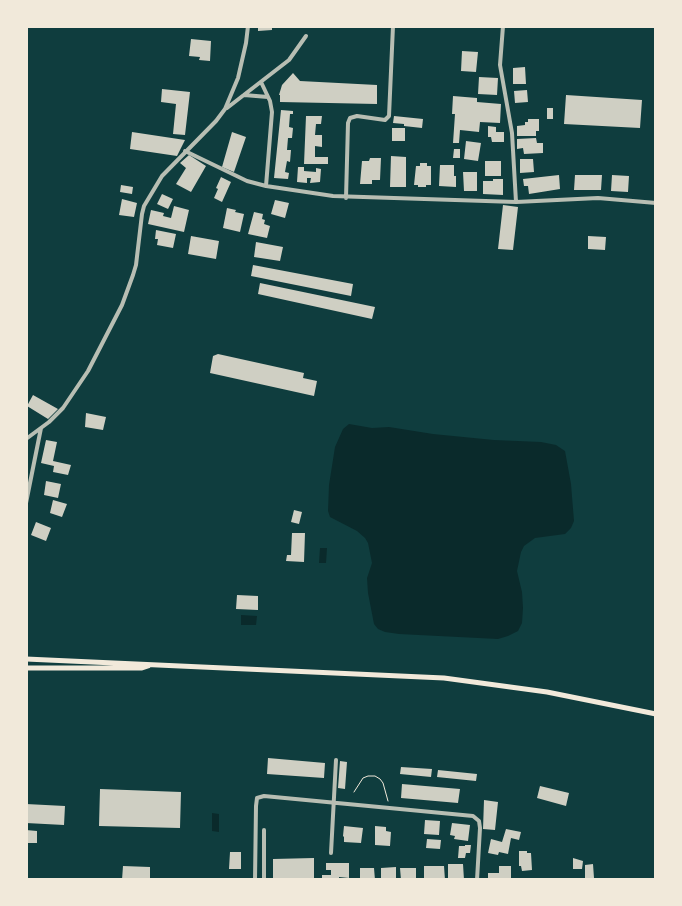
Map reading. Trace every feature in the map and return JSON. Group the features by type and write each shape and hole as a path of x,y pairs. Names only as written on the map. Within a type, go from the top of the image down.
{"main road":[{"path":"26,659 142,663 148,666"},
{"path":"26,668 142,668 148,666 444,678 547,692 656,714"}],"street":[{"path":"26,439 63,408 88,371 122,305 133,275 144,206 159,181 225,109 238,78 248,26"},
{"path":"346,198 348,123 350,118 357,116 385,120 389,116 393,26"},
{"path":"502,26 500,65 512,133 516,202"},
{"path":"225,109 293,56 306,36"},
{"path":"261,82 272,112 266,186"},
{"path":"244,95 268,97"},
{"path":"185,151 239,177 266,186 346,198 516,202 598,198 656,203"},
{"path":"26,503 41,428"},
{"path":"331,853 336,760"},
{"path":"255,880 256,801 261,796 473,816 479,821 480,828 477,880"},
{"path":"264,830 264,880"},
{"path":"255,841 264,842"}],"path":[{"path":"354,792 365,777 377,777 383,783 390,807"}],"water":[{"path":"349,424 494,440 541,442 556,445 565,451 571,484 574,521 571,528 565,534 535,538 524,546 517,571 522,592 523,608 522,623 518,631 498,639 399,634 378,629 374,624 368,593 367,578 372,563 368,543 357,531 330,517 328,511 329,485 335,447 343,429"},
{"path":"320,548 327,548 326,563 319,563"},
{"path":"241,615 257,616 256,625 241,625"},
{"path":"212,813 219,814 219,832 212,831"}],"building":[{"path":"258,26 272,26 272,30 258,31"},
{"path":"191,39 211,41 210,61 199,60 200,57 189,56"},
{"path":"462,51 478,52 476,72 461,71"},
{"path":"525,67 526,84 513,84 513,68"},
{"path":"293,73 300,81 377,85 377,104 280,102 279,95 282,85"},
{"path":"479,77 498,78 497,95 478,94"},
{"path":"162,89 190,92 185,135 173,134 176,104 161,102"},
{"path":"527,90 528,102 515,103 514,91"},
{"path":"566,95 642,100 640,128 564,124"},
{"path":"453,96 477,98 477,102 501,104 500,123 480,122 479,132 460,130 459,143 453,143 455,114 452,114"},
{"path":"547,108 553,108 553,119 547,119"},
{"path":"281,110 293,111 293,114 290,114 289,127 293,128 292,138 288,138 287,150 291,150 290,162 287,161 285,172 289,173 288,179 274,178"},
{"path":"306,116 322,116 321,124 316,124 315,135 322,135 322,147 315,146 315,157 328,157 328,164 304,164"},
{"path":"394,116 423,119 422,128 393,123"},
{"path":"528,119 539,119 539,131 536,131 536,136 517,136 517,126 525,125"},
{"path":"488,126 496,127 496,132 504,132 504,142 492,142 491,137 488,137"},
{"path":"392,128 405,128 405,141 392,141"},
{"path":"132,132 185,140 177,156 130,149"},
{"path":"232,132 246,137 234,172 222,167"},
{"path":"536,138 537,143 543,143 543,153 524,154 523,148 517,149 517,139"},
{"path":"466,141 481,143 478,161 464,159"},
{"path":"454,149 460,149 460,158 453,158"},
{"path":"189,155 206,166 191,192 176,184 186,168 180,163"},
{"path":"391,156 406,157 406,187 390,187"},
{"path":"370,158 381,158 380,180 372,180 372,184 360,184 362,161 369,161"},
{"path":"520,159 533,159 534,172 520,173"},
{"path":"485,161 501,161 501,176 485,176"},
{"path":"420,163 427,163 427,166 431,166 431,185 426,185 426,187 414,185 416,166 420,166"},
{"path":"440,165 454,165 456,187 439,186"},
{"path":"298,167 304,167 304,171 316,172 316,168 321,169 320,182 310,183 311,178 307,178 307,183 297,182"},
{"path":"463,172 477,172 477,191 464,191"},
{"path":"559,175 560,189 529,194 528,186 524,186 523,179"},
{"path":"575,175 602,175 601,190 574,190"},
{"path":"612,175 629,176 628,192 611,191"},
{"path":"221,177 231,182 222,202 214,198"},
{"path":"493,179 503,179 503,195 483,194 483,181 493,181"},
{"path":"121,185 133,187 132,194 120,192"},
{"path":"162,194 173,199 168,209 157,204"},
{"path":"122,199 137,203 134,217 119,215"},
{"path":"275,200 289,203 285,218 271,214"},
{"path":"503,205 518,207 513,250 498,249"},
{"path":"174,206 189,210 184,232 148,224 151,210 164,213 163,216 171,218"},
{"path":"227,208 244,214 240,232 223,228"},
{"path":"254,212 263,214 264,224 270,226 267,238 248,234"},
{"path":"156,230 176,234 173,248 157,245 158,239 155,239"},
{"path":"191,236 219,241 216,259 188,254"},
{"path":"588,236 606,237 605,250 588,249"},
{"path":"256,242 283,247 280,261 254,257"},
{"path":"253,265 353,284 351,296 251,276"},
{"path":"260,283 375,307 372,319 258,294"},
{"path":"218,354 304,373 303,378 317,381 314,396 210,373 213,356"},
{"path":"33,395 58,409 48,419 27,406"},
{"path":"86,413 106,417 103,430 85,427"},
{"path":"46,440 57,442 53,461 71,465 68,475 53,472 54,466 41,463"},
{"path":"46,481 61,484 58,498 44,495"},
{"path":"53,500 67,504 62,517 50,513"},
{"path":"294,510 302,512 299,524 291,522"},
{"path":"36,522 51,528 46,541 31,535"},
{"path":"292,533 305,533 304,562 286,561 287,555 291,555"},
{"path":"237,595 258,596 258,610 236,609"},
{"path":"268,758 325,763 324,778 267,774"},
{"path":"340,761 347,762 345,789 338,788"},
{"path":"401,767 432,769 431,777 400,774"},
{"path":"438,770 477,774 476,781 437,777"},
{"path":"402,784 460,789 458,803 401,798"},
{"path":"540,786 569,793 566,806 537,798"},
{"path":"100,789 181,792 180,828 99,826"},
{"path":"484,800 498,802 495,830 483,829"},
{"path":"26,804 65,806 64,825 26,823"},
{"path":"425,820 440,821 439,835 424,834"},
{"path":"452,823 470,825 468,841 454,839 455,836 450,835"},
{"path":"344,826 363,828 361,843 344,842"},
{"path":"375,826 386,827 386,831 391,832 390,846 375,845"},
{"path":"506,829 521,832 519,840 511,838 508,854 499,852 498,855 488,853 491,839 502,842"},
{"path":"26,830 37,831 37,843 26,843"},
{"path":"427,839 441,840 440,849 426,848"},
{"path":"471,845 470,853 466,853 465,858 458,858 459,846"},
{"path":"519,851 531,853 532,870 522,871 521,866 519,866"},
{"path":"230,852 241,852 241,869 229,869"},
{"path":"314,858 314,880 273,880 273,859"},
{"path":"573,858 583,861 582,869 573,869"},
{"path":"326,863 349,863 349,878 339,877 339,880 322,880 322,875 331,875 331,870 326,870"},
{"path":"448,864 463,864 464,880 448,880"},
{"path":"593,864 594,878 585,878 585,865"},
{"path":"123,866 150,867 150,879 122,880"},
{"path":"424,866 444,866 445,880 424,880"},
{"path":"499,866 511,866 511,880 488,880 488,873 499,873"},
{"path":"396,867 396,880 381,880 381,868"},
{"path":"360,868 374,868 375,880 360,880"},
{"path":"400,868 416,868 416,880 401,880"}]}
